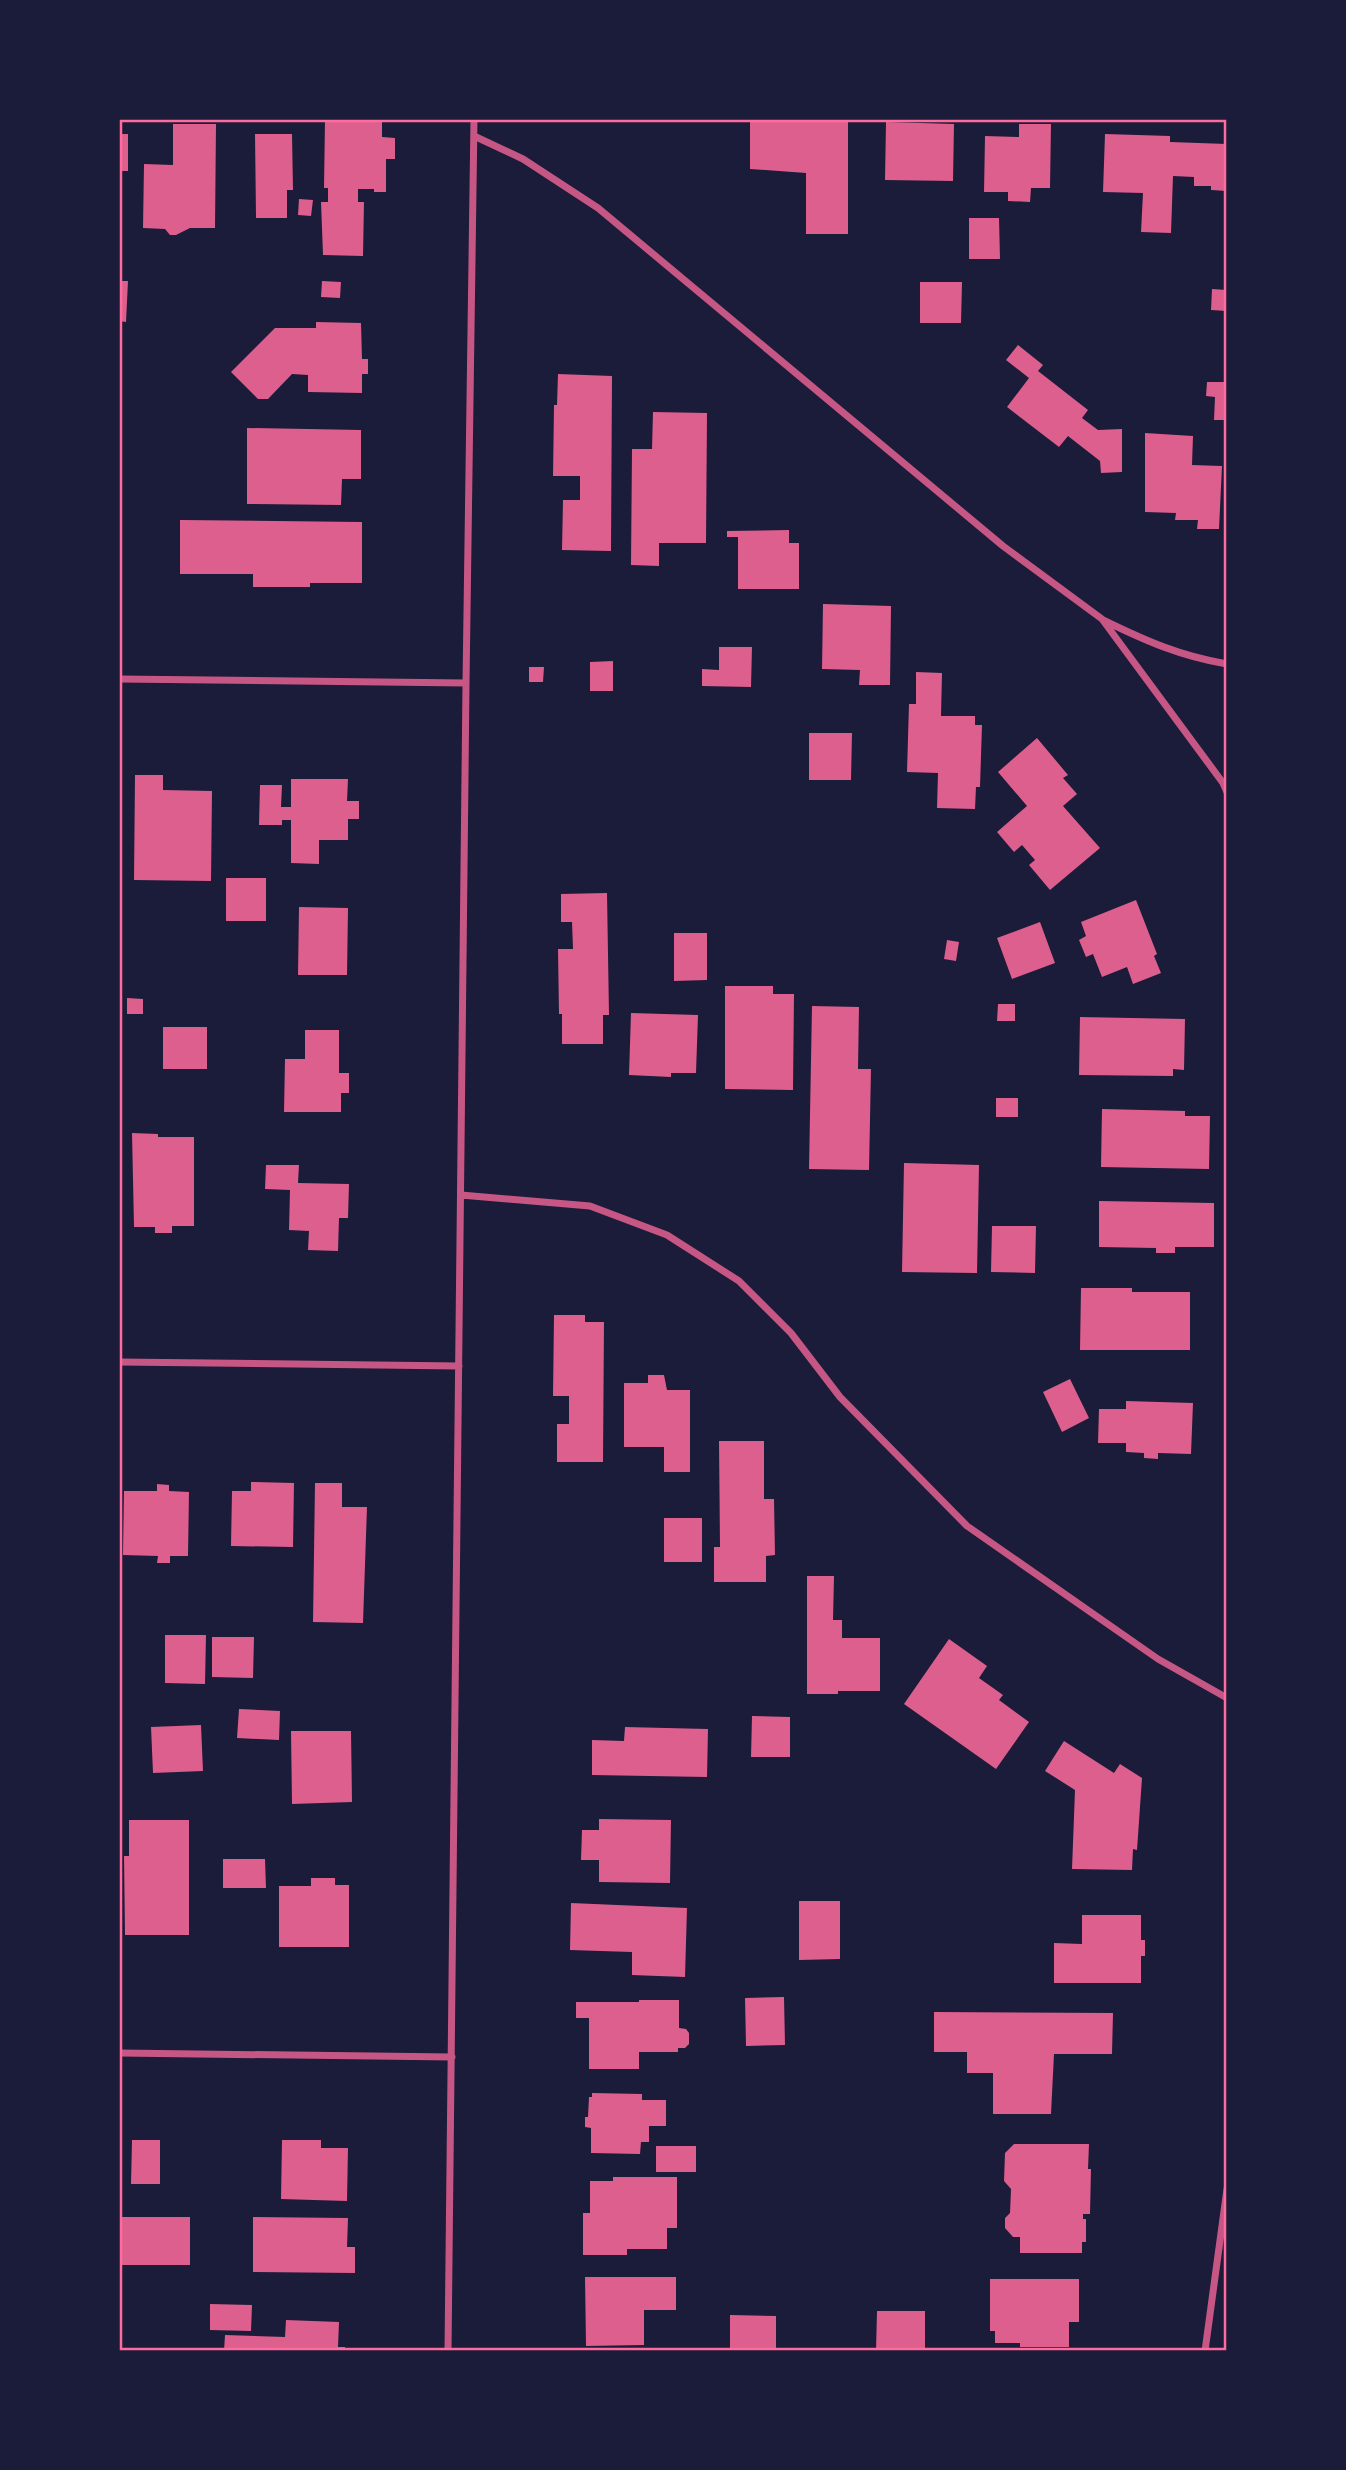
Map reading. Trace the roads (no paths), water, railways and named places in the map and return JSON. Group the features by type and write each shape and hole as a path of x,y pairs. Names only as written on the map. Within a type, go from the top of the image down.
{"street":[{"path":"448,2351 474,119"},
{"path":"474,136 523,159 598,208 1003,546 1102,619 1156,646 1227,664"},
{"path":"1102,619 1227,792"},
{"path":"119,680 466,683"},
{"path":"461,1195 590,1206 667,1235 739,1281 791,1333 840,1397 967,1526 1158,1659 1227,1698"},
{"path":"119,1362 459,1366"},
{"path":"119,2053 452,2056"},
{"path":"1205,2351 1227,2189"}]}
